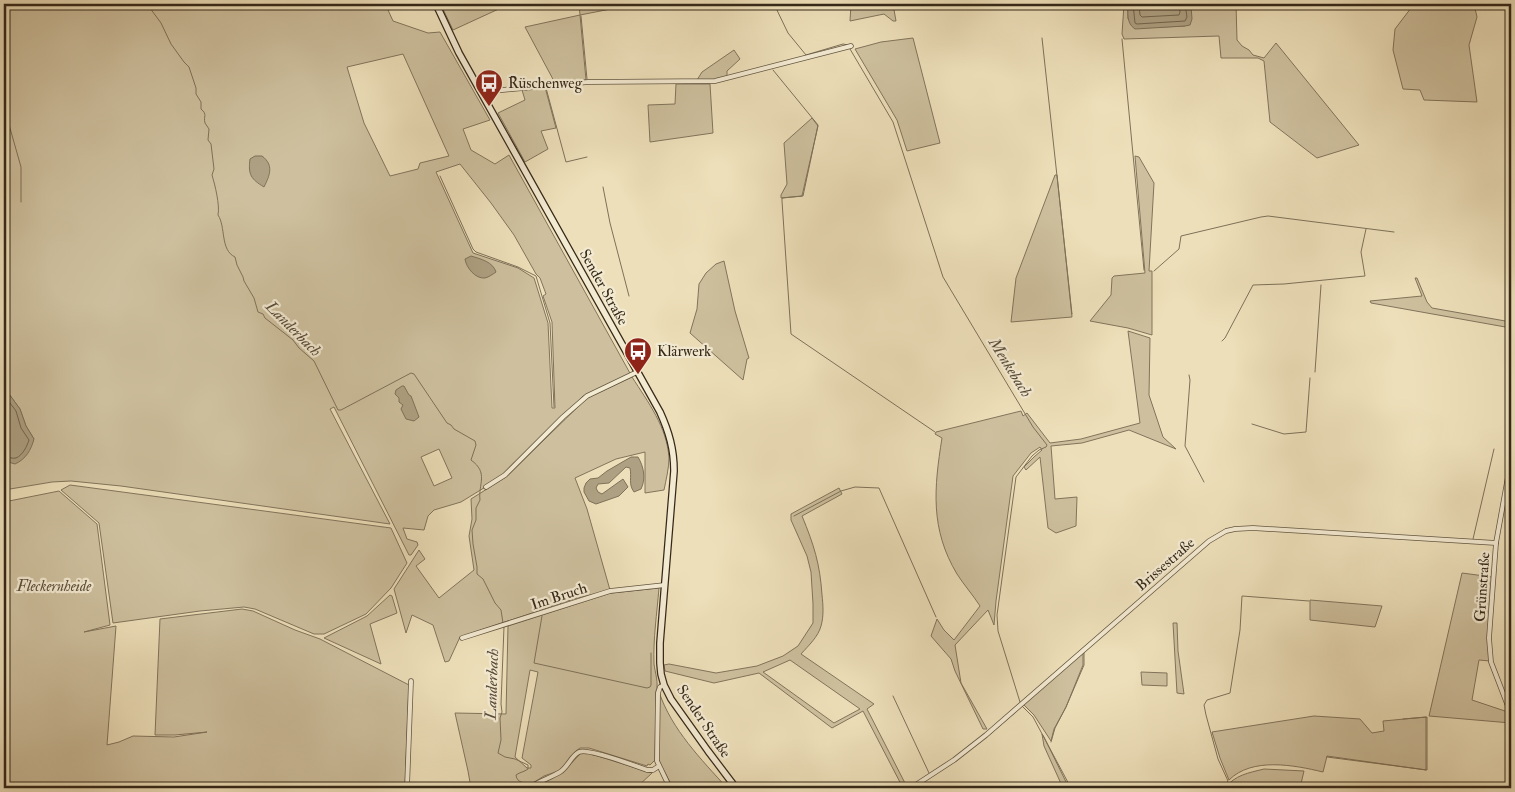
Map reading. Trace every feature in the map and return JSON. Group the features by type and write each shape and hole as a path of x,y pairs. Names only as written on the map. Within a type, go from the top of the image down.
{"main road":[{"name":"Sender Straße","path":"436,4 459,52 660,412 670,436 673,448 674,471 660,649 660,663 664,685 676,708 736,788"}],"street":[{"path":"482,92 588,82 715,81 851,46"},
{"path":"486,487 505,475 563,417 587,396 637,372"},
{"name":"Grünstraße","path":"1511,460 1496,543 1490,650 1491,662 1511,714"},
{"name":"Brissestraße","path":"912,788 954,760 978,741 1172,572 1209,541 1226,531 1253,528 1496,543"},
{"name":"Im Bruch","path":"462,638 610,591 665,585"},
{"path":"407,788 412,681"},
{"path":"664,685 660,687 658,693 656,761 670,788"},
{"path":"529,788 562,771 578,753 584,751 647,770 653,770 658,766"},
{"path":"294,788 302,788"}],"green space":[{"path":"4,4 424,4 388,10 393,21 428,33 440,32 490,120 463,129 471,150 495,164 509,155 631,375 583,396 505,475 461,502 434,510 428,516 424,530 403,528 407,539 417,542 418,545 411,555 409,555 334,407 330,409 390,524 121,486 71,481 52,482 4,490 4,458 6,461 34,439 26,426 20,409 9,394 6,385 4,386","holes":["403,54 449,156 420,163 418,169 390,176 364,123 347,67","460,164 514,235 540,278 546,294 543,296 552,322 555,408 552,408 548,323 534,278 518,268 473,253 436,172","439,449 452,478 434,486 421,457"]},
{"path":"452,4 501,4 503,7 453,30 442,7"},
{"path":"579,4 620,4 621,7 580,15"},
{"path":"851,4 893,4 896,21 893,21 884,14 850,21"},
{"path":"1124,4 1128,4 1128,19 1162,27 1185,26 1191,6 1187,4 1236,4 1237,40 1242,46 1253,55 1264,58 1276,43 1359,145 1317,158 1270,122 1264,61 1258,58 1221,58 1219,36 1124,39 1122,34"},
{"path":"1411,4 1474,4 1477,17 1469,45 1477,102 1424,100 1420,90 1403,89 1393,50 1395,29 1411,8"},
{"path":"580,15 586,80 555,83 525,27"},
{"path":"913,38 940,143 907,151 897,120 855,49 881,42"},
{"path":"734,50 740,59 727,71 727,77 714,81 697,80 702,72"},
{"path":"676,84 710,84 713,133 650,142 648,105 675,104"},
{"path":"545,87 556,128 541,131 548,149 525,162 498,113 525,100 522,90"},
{"path":"812,118 818,126 802,196 781,198 787,184 784,143"},
{"path":"1135,156 1139,157 1154,183 1149,271 1152,271 1152,335 1128,328 1090,321 1111,295 1112,278 1114,276 1145,273"},
{"path":"1055,175 1057,175 1072,317 1011,322 1016,278"},
{"path":"724,261 735,311 749,358 747,359 743,380 690,333 697,309 699,284 706,273 716,264"},
{"path":"1415,278 1417,278 1427,302 1432,308 1511,322 1511,328 1371,303 1370,301 1422,296"},
{"path":"1128,331 1150,338 1149,395 1163,437 1176,449 1129,430 1082,443 1051,446 1055,499 1077,497 1076,526 1056,533 1048,528 1040,457 1026,470 1024,467 1042,450 1040,447 1031,453 1013,476 994,625 988,610 955,645 961,683 987,729 983,729 955,671 951,659 931,636 937,619 954,640 980,606 957,574 942,541 936,508 936,491 942,438 935,434 936,432 1021,411 1023,416 1027,413 1050,443 1081,439 1140,423"},
{"path":"632,377 656,415 665,436 669,458 664,490 645,493 645,452 616,459 575,478 587,509 610,590 574,599 460,637 449,661 445,662 433,625 412,615 406,633 394,589 419,550 425,559 416,566 439,598 474,570 469,536 472,519 471,499 506,477 587,398"},
{"path":"70,485 391,528 407,563 391,588 366,614 324,634 314,634 255,609 244,607 113,623 99,523 61,490"},
{"path":"839,488 842,494 802,516 818,564 823,610 818,634 801,654 874,704 867,709 907,787 903,788 863,711 832,728 759,673 714,683 665,671 664,665 669,664 716,673 757,666 783,656 798,646 813,623 813,604 811,572 807,556 791,520 791,514","holes":["790,660 860,709 834,723 763,672"]},
{"name":"Fleckernheide","path":"59,491 97,524 110,625 84,632 116,626 107,745 133,736 174,737 207,732 155,735 160,619 242,609 253,611 320,639 409,685 405,788 318,788 298,786 275,788 4,788 4,502"},
{"path":"1462,573 1492,577 1490,661 1479,660 1472,700 1508,712 1511,723 1429,716"},
{"path":"659,588 654,655 657,685 655,760 647,766 589,748 580,748 561,770 544,776 525,788 471,788 455,713 506,714 508,626 611,593","holes":["530,670 538,672 522,758 531,765 531,768 527,768 515,757"]},
{"path":"390,595 392,596 397,613 370,624 381,664 324,638 367,616"},
{"path":"1310,600 1382,606 1375,627 1310,620"},
{"path":"1173,623 1177,623 1178,651 1184,694 1177,693"},
{"path":"1083,651 1083,665 1066,707 1054,729 1051,741 1034,715 1023,704"},
{"path":"1141,672 1167,673 1167,686 1142,685"},
{"path":"659,692 671,719 679,731 697,755 727,788 672,788 658,760"},
{"path":"1314,716 1360,719 1372,733 1384,731 1383,721 1426,717 1426,770 1327,756 1323,772 1287,765 1261,766 1249,768 1229,780 1212,732"},
{"path":"1042,734 1069,788 1063,788 1044,746"},
{"path":"581,753 588,753 652,773 636,788 547,788 542,785 535,786 544,780 562,773"},
{"path":"1264,769 1304,771 1300,788 1225,788 1238,777"}],"water":[{"path":"1128,4 1187,4 1191,6 1192,19 1190,25 1185,26 1135,29 1129,21"},
{"path":"255,156 262,156 268,163 270,170 264,187 253,179 250,173 250,159"},
{"path":"471,256 489,263 496,272 485,278 478,277 469,269 465,259"},
{"path":"6,385 34,439 28,454 15,464 5,461 4,458 4,441 7,429 4,406 4,386"},
{"path":"402,386 411,396 419,417 414,421 406,419 401,409 403,405 395,394 396,390"},
{"path":"631,457 638,457 642,465 644,477 641,489 634,492 630,468 626,467 609,483 598,484 596,488 602,494 623,479 628,487 619,496 596,504 589,501 584,492 586,483 590,479 598,478"}],"waterway":[{"name":"Landerbach","path":"147,4 161,23 171,44 189,67 196,88 196,94 201,102 201,109 205,114 205,123 209,129 208,140 211,144 214,169 212,175 218,201 218,215 225,244 230,254 235,257 244,281 254,298 258,312 263,314 265,318 293,340 314,361 338,410 411,373 414,374 447,423 475,441 476,445 471,460 480,469 481,474 480,500 476,508 476,520 472,530 477,574 483,579 495,603 501,610 503,623"},
{"name":"Menkebach","path":"774,4 788,33 806,55 843,44 848,45"},
{"path":"581,16 587,79"},
{"path":"1042,38 1072,314"},
{"path":"1122,39 1144,270"},
{"name":"Menkebach","path":"850,49 893,122 943,277 1033,427 1047,445 1032,456 1016,477 997,615 998,631 1020,702"},
{"path":"773,70 818,125 803,196 782,198 791,334 935,432"},
{"path":"546,88 566,162 587,157"},
{"path":"4,107 21,167 21,202"},
{"path":"440,176 473,249 476,252 518,267 536,276 550,323 554,407"},
{"path":"603,187 610,223 629,296"},
{"path":"1154,271 1179,249 1181,236 1261,217 1268,216 1394,232"},
{"path":"1222,341 1253,285 1365,276 1361,252 1366,229"},
{"path":"1315,372 1321,285"},
{"path":"1189,375 1185,446 1204,482"},
{"path":"1252,424 1284,434 1306,432 1310,378"},
{"path":"1473,539 1494,449"},
{"path":"794,516 841,491 855,487 879,488 936,617"},
{"path":"1223,788 1228,781 1218,759 1204,705 1207,700 1230,693 1240,630 1242,596 1309,601"},
{"path":"542,616 534,663 647,688 651,685 651,653"},
{"name":"Landerbach","path":"504,627 502,712 500,718 501,740 498,753 528,765 528,769 516,775 518,780 531,784"},
{"path":"1051,742 1055,728 1084,665 1084,651"},
{"path":"893,696 929,773"},
{"name":"Menkebach","path":"1022,706 1033,717 1071,788"},
{"path":"988,736 1018,710"},
{"path":"1327,757 1427,770 1427,717 1403,719"},
{"path":"931,782 934,788"}],"place":[{"name":"Rüschenweg","path":"489,107"},
{"name":"Klärwerk","path":"638,375"}]}
